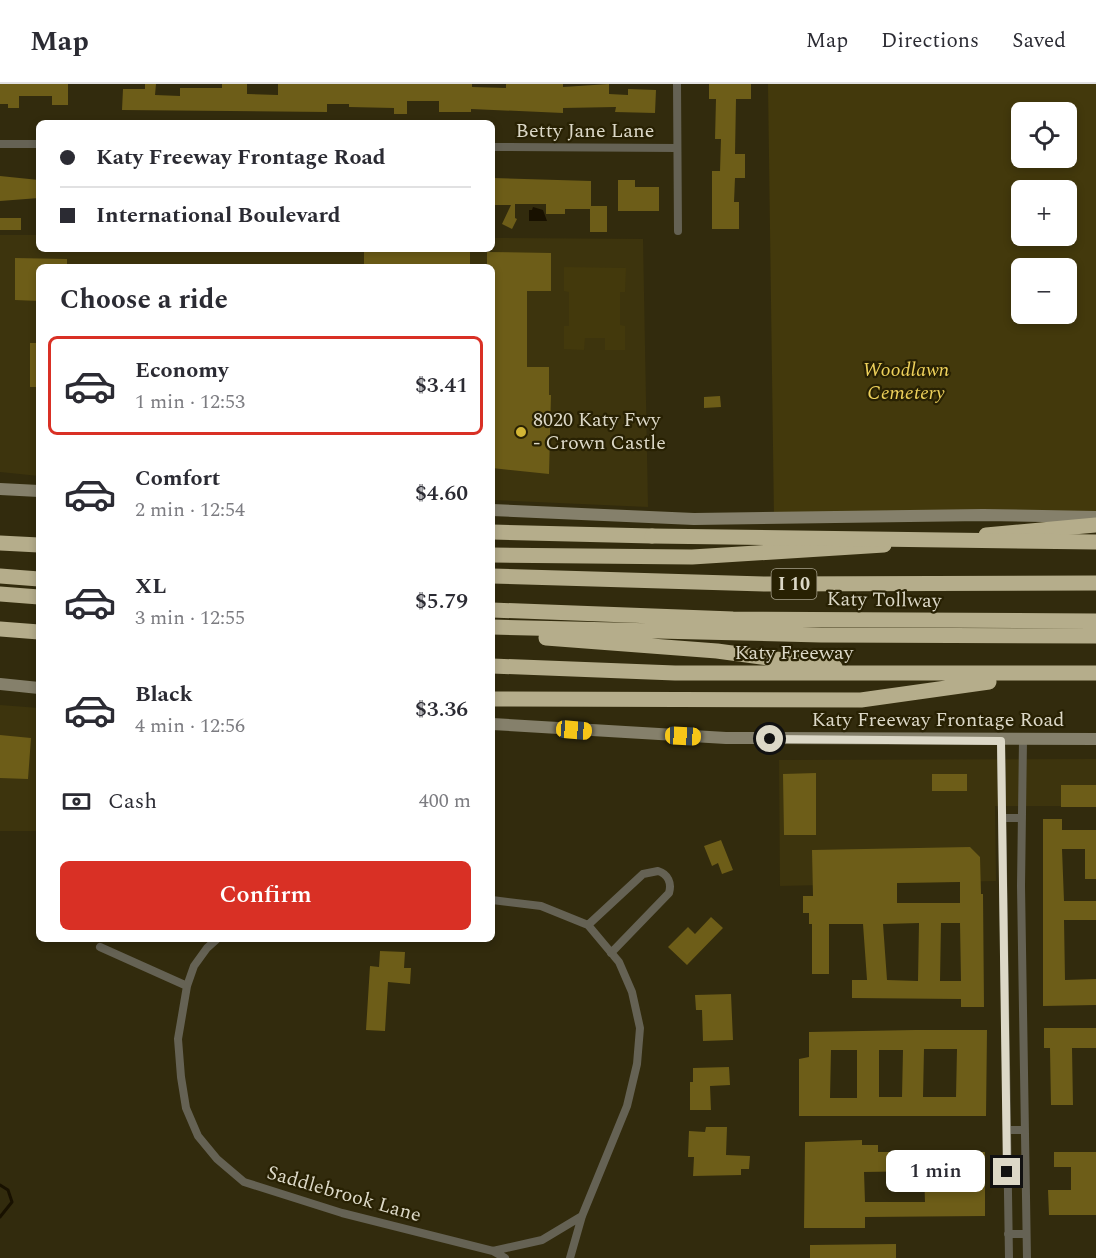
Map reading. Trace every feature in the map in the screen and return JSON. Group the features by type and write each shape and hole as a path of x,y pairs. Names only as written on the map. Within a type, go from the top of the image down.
{"highway":[{"path":"495,555 692,556 880,545 1096,525"},
{"path":"495,532 1096,542"},
{"path":"0,543 36,545"},
{"path":"0,576 36,579"},
{"name":"I 10","path":"495,576 765,584 1096,583"},
{"path":"0,594 36,597"},
{"name":"Katy Tollway","path":"495,610 733,619 1096,620"},
{"path":"495,627 821,635 1096,636"},
{"path":"0,629 36,632"},
{"path":"495,634 717,651 892,674"},
{"name":"Katy Freeway","path":"495,666 675,674 1038,675 1096,673"},
{"path":"495,699 861,700 1038,675"}],"main road":[{"path":"0,489 36,490"},
{"path":"495,510 694,519 984,515 1096,517"},
{"path":"0,684 36,688"},
{"name":"Katy Freeway Frontage Road","path":"495,724 726,738 1096,740"}],"street":[{"path":"677,84 678,231"},
{"path":"0,144 36,144"},
{"name":"Betty Jane Lane","path":"495,147 677,148"},
{"path":"1023,740 1021,886 1027,1258"},
{"path":"1001,741 1009,1258"},
{"path":"1002,818 1022,818"},
{"path":"588,925 643,874 658,871 666,876 670,884 669,893 611,953"},
{"path":"1004,886 1021,886"},
{"path":"495,900 541,906 588,925 619,962 632,992 640,1028 637,1065 627,1106 582,1216 570,1258"},
{"name":"Saddlebrook Lane","path":"215,942 194,966 187,986 178,1039 186,1108 198,1136 217,1159 244,1182 342,1213 493,1251 505,1258"},
{"path":"100,947 187,986"},
{"path":"1005,1012 1023,1012"},
{"path":"1007,1130 1025,1130"},
{"name":"Saddlebrook Lane","path":"493,1251 542,1240 582,1216"},
{"path":"1008,1234 1026,1234"}],"shaded area":[{"path":"533,207 543,210 547,221 529,221 529,210"},
{"path":"0,235 36,235 36,252 495,252 495,238 643,239 648,507 495,500 495,264 36,264 36,476 0,472"},
{"path":"0,705 36,708 36,831 0,831"},
{"path":"1096,759 1096,806 995,806 996,881 780,886 779,760"}],"green space":[{"name":"Woodlawn Cemetery","path":"768,84 1096,84 1096,517 774,518"},
{"path":"564,267 626,268 625,292 620,292 620,325 625,326 625,350 605,350 605,338 585,338 584,350 564,349 564,326 569,326 569,292 564,291"}],"building":[{"path":"0,84 68,84 68,105 52,105 52,96 19,96 19,108 8,108 8,104 0,104"},
{"path":"145,84 156,84 155,95 180,96 180,88 222,88 222,84 247,84 247,94 278,95 278,84 472,84 472,87 506,88 506,84 563,84 563,87 609,84 609,94 628,95 628,89 656,90 655,113 615,112 616,107 563,108 563,113 471,109 471,112 439,112 439,101 407,101 407,114 394,114 394,108 349,107 349,104 327,104 327,112 122,110 123,89 145,89"},
{"path":"709,84 751,84 751,99 736,99 735,154 745,154 745,178 735,178 734,202 739,202 739,229 712,229 712,171 720,171 721,139 715,139 716,99 709,99"},
{"path":"0,176 36,180 36,198 0,201"},
{"path":"495,178 591,181 591,206 607,206 607,232 590,232 590,209 565,209 565,214 546,214 546,204 515,204 515,218 517,219 512,229 502,224 511,205 495,205"},
{"path":"618,180 635,180 635,187 659,187 659,211 618,211"},
{"path":"0,218 21,218 21,230 0,230"},
{"path":"364,252 470,252 470,264 364,264"},
{"path":"487,252 551,253 551,291 527,291 527,367 549,367 549,395 551,395 549,474 495,468 495,264 487,264"},
{"path":"15,258 67,259 67,264 36,264 36,301 15,300"},
{"path":"30,343 36,343 36,387 30,387"},
{"path":"720,396 721,407 704,408 704,397"},
{"path":"0,735 31,738 28,779 0,778"},
{"path":"816,773 816,835 784,835 783,774"},
{"path":"932,774 967,774 967,791 932,791"},
{"path":"1061,785 1096,785 1096,807 1061,807"},
{"path":"1043,819 1062,819 1062,830 1096,830 1096,879 1085,879 1085,849 1062,849 1064,901 1096,901 1096,920 1064,920 1065,980 1096,979 1096,1005 1043,1006"},
{"path":"721,840 733,870 722,874 718,863 712,866 704,846"},
{"path":"970,847 980,857 981,894 983,894 984,1007 961,1007 961,999 852,998 852,980 867,980 863,924 829,924 829,974 812,974 812,924 809,924 809,913 803,913 803,896 813,896 812,850","holes":["960,882 960,903 897,903 897,883","919,923 918,981 887,980 883,924","941,923 960,923 961,981 940,981"]},
{"path":"711,917 723,928 687,965 668,947 688,927 695,934"},
{"path":"380,951 405,952 404,968 411,968 410,984 388,982 385,1031 366,1030 370,966 379,967"},
{"path":"731,994 733,1040 703,1041 702,1010 696,1010 695,995"},
{"path":"1044,1028 1096,1028 1096,1048 1072,1048 1073,1105 1051,1105 1050,1048 1044,1048"},
{"path":"987,1030 986,1116 799,1116 799,1059 809,1057 809,1032","holes":["924,1049 957,1049 956,1097 923,1097","831,1050 857,1050 857,1098 830,1098","879,1050 903,1050 902,1097 879,1097"]},
{"path":"729,1067 730,1085 710,1086 711,1110 690,1110 690,1082 693,1082 693,1068"},
{"path":"706,1127 727,1127 726,1155 750,1156 749,1169 741,1169 741,1175 693,1176 694,1157 688,1157 689,1131 705,1132"},
{"path":"862,1140 862,1145 878,1145 878,1152 985,1152 985,1216 865,1217 865,1228 804,1228 805,1142","holes":["924,1171 925,1202 865,1202 864,1172"]},
{"path":"1054,1152 1096,1152 1096,1215 1049,1215 1048,1190 1071,1190 1071,1167 1054,1167"},
{"path":"896,1244 896,1258 810,1258 810,1245"}],"waterway":[{"path":"0,1185 8,1190 12,1202 0,1217"}],"place":[{"name":"8020 Katy Fwy - Crown Castle","path":"521,432"}],"route":[{"path":"770,739 1001,741 1007,1172"}]}
